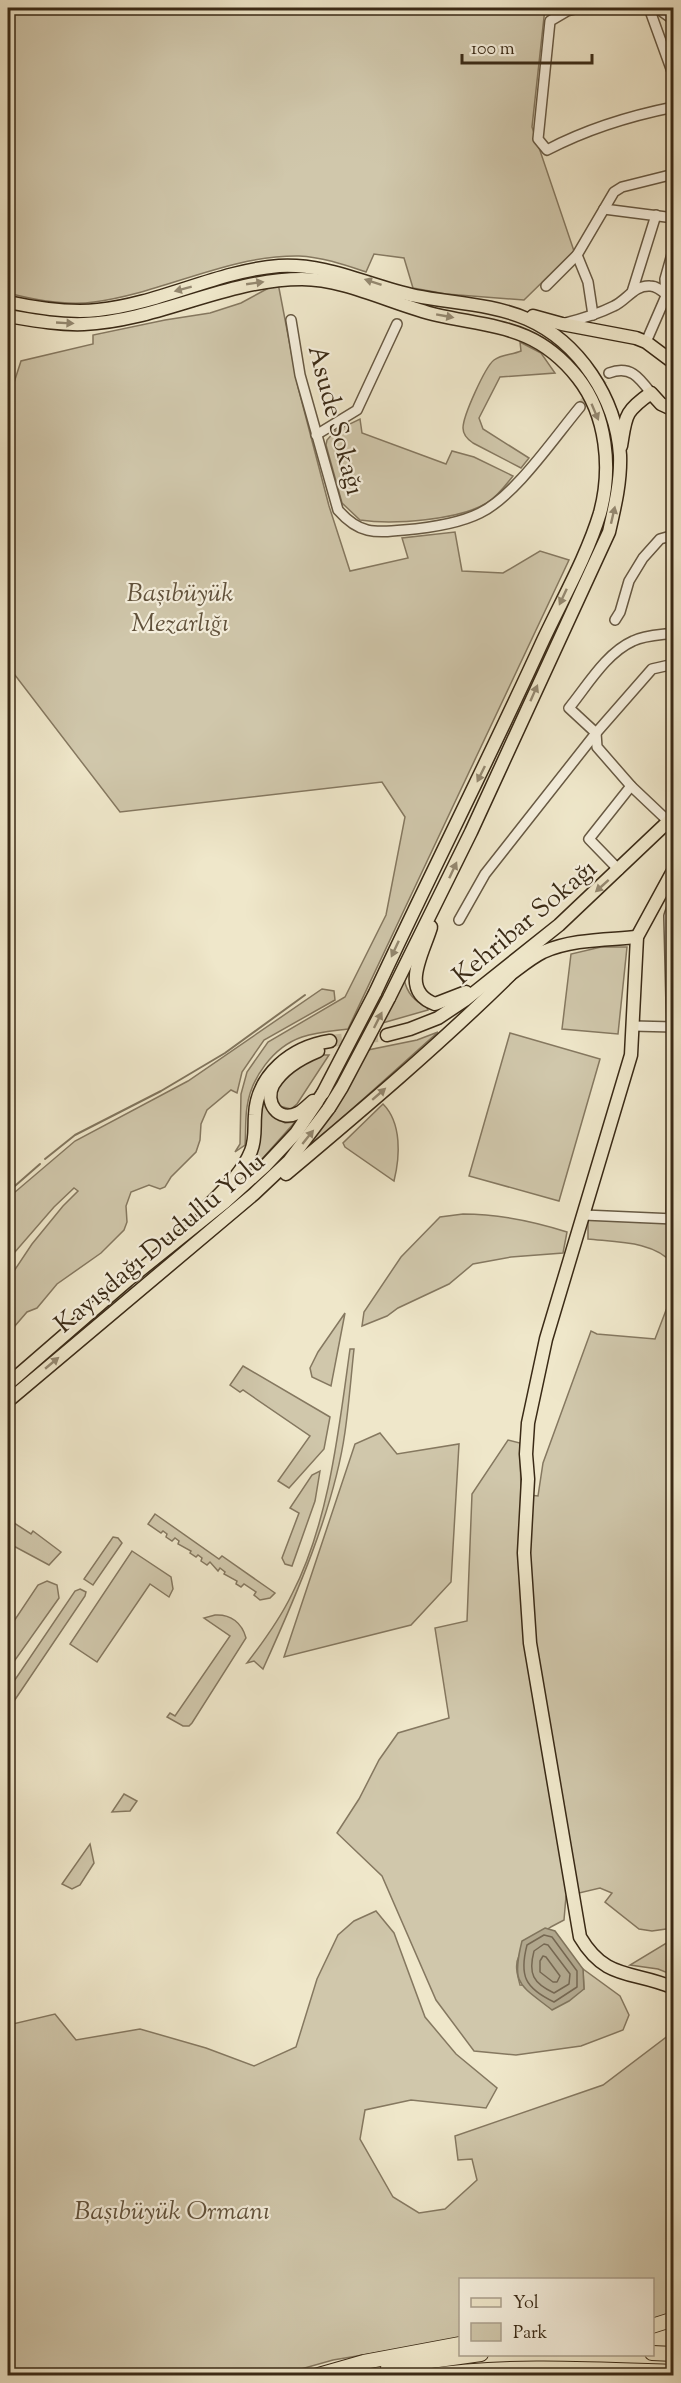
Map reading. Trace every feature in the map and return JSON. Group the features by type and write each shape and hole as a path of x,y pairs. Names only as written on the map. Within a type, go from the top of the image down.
{"highway":[{"path":"654,2325 674,2319"},
{"path":"315,2376 364,2362 459,2344"},
{"path":"654,2353 674,2354"},
{"path":"342,2376 432,2360 471,2356"},
{"path":"427,2376 473,2370 539,2368 674,2372"}],"main road":[{"path":"8,302 62,310 98,310 253,270 300,265 361,278 414,295 526,318 554,334 569,347 593,376 603,393 620,453"},
{"name":"Kayışdağı Dudullu Yolu","path":"8,316 83,324 135,316 248,284 304,279 333,283 404,306 518,332 534,339 564,363 580,380 598,417 604,437 606,478 600,513 487,763 375,993 323,1093 296,1133 266,1165 8,1384"},
{"path":"470,305 512,308 562,324 636,338 646,342 674,363"},
{"path":"637,937 566,945 542,953 467,991 435,1004 424,1000 418,994 415,986 416,974 440,898 609,532 618,492 624,421 629,411 651,393 661,404 674,410"},
{"path":"629,411 648,404 661,404"},
{"name":"Kehribar Sokağı","path":"506,972 619,870 671,818"},
{"path":"674,868 637,937 630,1055 546,1339 528,1423 524,1554 530,1642 580,1937 591,1955 604,1966 674,1988"},
{"name":"Kayışdağı Dudullu Yolu","path":"8,1401 204,1236 289,1161 342,1088 440,898"},
{"path":"559,925 558,937 566,945"},
{"path":"387,1039 408,1038 433,1029 506,972"},
{"path":"204,1236 263,1193 311,1153 476,1009 506,972"},
{"path":"163,1252 239,1173 252,1148 256,1105 260,1091 277,1067 299,1050 316,1043 331,1045 307,1055 282,1072 272,1087 271,1106 283,1116 297,1114 323,1093"}],"street":[{"path":"579,8 555,16 550,21 537,139 547,150 576,134 674,107"},
{"path":"650,8 674,77"},
{"path":"657,8 674,20"},
{"path":"546,286 577,255 614,192 622,187 674,174"},
{"path":"604,209 674,218"},
{"path":"632,292 656,215"},
{"path":"646,342 670,298 665,279 674,247"},
{"path":"577,255 588,282 593,315"},
{"path":"562,324 615,306 632,292 651,286 659,288 670,298"},
{"name":"Asude Sokağı","path":"291,320 300,375 338,510 353,526 377,532 418,529 480,513 496,503 523,476 580,407"},
{"path":"316,435 357,410 397,324"},
{"path":"609,373 631,371 639,376 651,393"},
{"path":"615,620 620,612 629,581 643,558 660,539 674,535"},
{"path":"671,818 631,786 597,747 596,733 569,708 620,648 633,640 646,636 674,633"},
{"path":"459,920 485,874 596,733 652,669 674,664"},
{"path":"619,870 589,839 631,786"},
{"path":"661,890 674,895"},
{"path":"582,1220 672,1219 673,1027 669,916 674,901"},
{"path":"633,1026 673,1027"}],"green space":[{"path":"8,8 545,8 532,127 574,251 524,300 446,294 413,288 404,258 374,254 366,272 316,258 273,257 221,268 145,291 94,302 51,302 8,293"},
{"name":"Başıbüyük Mezarlığı","path":"278,283 298,387 329,506 350,571 408,558 402,538 455,532 462,571 503,573 540,551 569,560 348,1029 302,1037 291,1042 273,1056 253,1085 247,1107 245,1145 235,1152 240,1144 241,1094 247,1072 268,1042 345,997 386,915 405,817 382,782 120,812 8,666 8,401 21,361 93,344 93,335 210,313 241,303"},
{"path":"520,342 541,353 555,373 500,377 479,418 483,429 529,458 521,468 473,443 466,437 463,428 470,403 490,364 500,357 521,351"},
{"path":"360,419 362,433 446,464 452,451 474,457 513,476 487,503 460,514 425,520 390,522 360,520 342,503 326,445 327,440 335,431"},
{"path":"601,947 627,947 618,1034 562,1029 571,954"},
{"path":"404,979 412,996 428,1010 379,1024"},
{"path":"322,989 334,991 335,1000 264,1040 242,1072 237,1093 231,1090 207,1110 201,1124 200,1140 196,1152 171,1177 165,1187 160,1189 149,1185 131,1192 126,1206 127,1222 124,1230 101,1253 57,1284 37,1308 27,1312 8,1334 8,1280 32,1244 78,1191 74,1188 54,1207 8,1260 8,1198 75,1141 188,1081"},
{"path":"438,1032 303,1153 348,1086 368,1050 417,1040"},
{"path":"510,1033 600,1059 559,1201 469,1176"},
{"path":"322,1055 329,1055 297,1104 291,1109 279,1106 275,1101 277,1086 303,1062"},
{"path":"264,1090 273,1114 285,1123 295,1122 245,1175 255,1154"},
{"path":"383,1104 394,1121 398,1141 394,1181 345,1147 343,1143"},
{"path":"463,1214 516,1219 567,1232 563,1253 511,1257 473,1264 449,1284 398,1308 387,1316 362,1326 364,1312 401,1257 440,1217"},
{"path":"588,1219 673,1221 673,1264 665,1256 645,1247 588,1239"},
{"path":"673,1292 673,1928 652,1931 639,1929 605,1902 612,1893 600,1888 566,1896 564,1920 539,1935 519,1956 517,1975 520,1985 584,1989 583,1969 620,1996 629,2015 623,2030 581,2046 516,2055 474,2051 436,2000 382,1876 337,1833 359,1799 379,1760 398,1733 449,1718 435,1628 467,1621 472,1494 508,1440 520,1443 521,1494 538,1496 543,1463 591,1331 597,1334 655,1339"},
{"path":"345,1313 331,1386 312,1377 310,1368 318,1352"},
{"path":"350,1349 354,1349 346,1422 340,1462 332,1492 312,1553 263,1669 254,1661 247,1663 287,1603 305,1566 315,1537 331,1474"},
{"path":"243,1366 330,1417 324,1449 289,1488 278,1481 310,1436 243,1390 240,1392 230,1385"},
{"path":"380,1433 397,1454 459,1444 451,1582 411,1625 284,1657 355,1444"},
{"path":"320,1471 315,1501 292,1566 285,1564 282,1558 299,1513 290,1508 312,1475"},
{"path":"155,1514 219,1559 222,1556 275,1593 270,1598 260,1600 254,1595 256,1592 244,1584 241,1587 236,1584 237,1581 224,1574 225,1572 220,1568 218,1571 210,1562 207,1565 198,1555 196,1557 190,1553 191,1551 178,1544 179,1541 175,1538 172,1541 163,1531 161,1533 148,1524"},
{"path":"8,1519 31,1534 33,1531 61,1552 49,1565 8,1543"},
{"path":"113,1537 118,1538 122,1543 93,1585 84,1579"},
{"path":"132,1551 171,1577 173,1589 169,1597 150,1584 97,1662 70,1644"},
{"path":"47,1581 57,1585 59,1598 8,1670 8,1630 38,1585"},
{"path":"80,1589 86,1592 85,1596 8,1710 8,1690 75,1591"},
{"path":"215,1615 231,1618 242,1628 246,1638 192,1723 189,1726 183,1726 167,1717 170,1713 175,1716 230,1636 204,1618"},
{"path":"124,1794 137,1801 130,1811 112,1812"},
{"path":"90,1844 94,1863 80,1885 72,1889 62,1884"},
{"name":"Başıbüyük Ormanı","path":"376,1911 394,1933 425,2017 456,2054 497,2088 486,2108 411,2100 365,2110 360,2139 393,2197 419,2213 445,2209 477,2180 472,2159 458,2160 455,2136 603,2085 673,2032 673,2313 654,2322 654,2278 459,2278 459,2339 333,2360 280,2375 8,2375 8,2017 13,2024 55,2014 76,2040 140,2029 206,2048 254,2066 296,2047 317,1979 338,1935 354,1921"},
{"path":"673,1939 673,1975 658,1969 630,1965"}],"water":[{"path":"545,1928 555,1931 583,1969 584,1989 569,2001 552,2010 520,1982 517,1967 522,1941"}],"waterway":[{"path":"45,1159 75,1135 161,1091 225,1053 305,995"},
{"path":"8,1192 40,1164"}],"tunnel":[{"path":"580,407 609,373"},
{"path":"330,1041 387,1035"}]}
